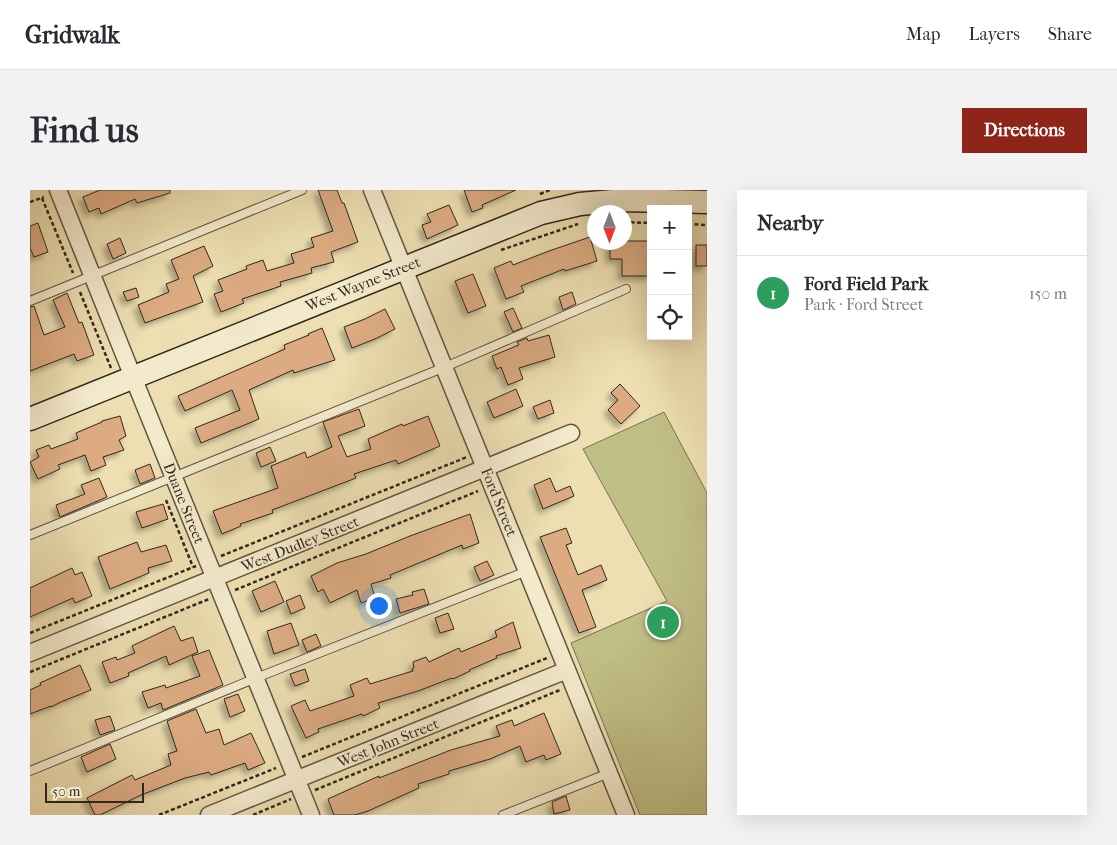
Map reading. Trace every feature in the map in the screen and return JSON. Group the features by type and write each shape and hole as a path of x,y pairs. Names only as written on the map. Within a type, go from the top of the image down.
{"street":[{"name":"Duane Street","path":"58,190 92,276 124,381 200,564 215,590 256,678 311,815"},
{"name":"Ford Street","path":"372,190 626,815"},
{"name":"West Wayne Street","path":"30,419 520,220 571,206 624,200 707,202"},
{"name":"West Dudley Street","path":"30,653 215,590 570,433"},
{"name":"West John Street","path":"210,815 299,788 570,677"}],"lane":[{"path":"30,301 302,190"},
{"path":"30,535 445,367 626,289"},
{"path":"30,771 256,678 527,571"},
{"path":"503,815 609,773"}],"path":[{"path":"42,198 77,282 124,381"},
{"path":"632,222 647,223"},
{"path":"692,224 707,224"},
{"path":"30,633 479,452"},
{"path":"166,480 200,564"},
{"path":"30,672 215,590 492,484"},
{"path":"300,758 550,656"},
{"path":"253,815 299,788 570,677"},
{"path":"159,815 276,768"}],"shaded area":[{"path":"664,412 707,493 707,815 640,815 571,643 667,601 583,449"}],"building":[{"path":"100,190 170,190 170,193 137,203 135,199 101,214 99,208 89,212 83,197"},
{"path":"318,190 337,190 342,203 344,203 358,242 331,252 334,262 311,268 312,273 280,282 281,286 242,299 244,303 221,312 214,294 223,291 218,280 247,269 246,266 263,260 267,271 294,263 291,254 314,247 311,238 333,231"},
{"path":"464,190 516,190 482,205 483,208 472,212"},
{"path":"449,205 458,225 427,239 422,225 431,222 427,214"},
{"path":"38,223 48,252 34,257 30,248 30,226"},
{"path":"120,238 126,253 113,259 107,244"},
{"path":"587,238 587,250 594,250 597,261 565,271 564,269 521,286 524,292 506,299 494,268 511,261 513,265"},
{"path":"632,241 647,241 647,276 622,276 622,259 610,259 610,250 632,250"},
{"path":"696,245 707,245 707,266 696,266"},
{"path":"204,246 213,266 193,276 203,302 145,323 138,305 169,292 166,284 179,279 171,260"},
{"path":"473,274 486,306 468,313 455,281"},
{"path":"136,288 139,297 127,301 123,292"},
{"path":"572,292 576,304 563,310 559,297"},
{"path":"67,293 79,323 82,322 94,355 77,361 74,354 30,371 30,307 34,306 44,335 65,327 53,300"},
{"path":"513,308 522,328 513,332 504,312"},
{"path":"385,309 395,329 352,348 344,327"},
{"path":"322,328 335,360 294,373 293,370 249,390 259,419 201,443 195,428 240,410 232,390 185,411 178,396 285,349 284,345"},
{"path":"549,335 555,357 519,368 523,379 508,385 501,367 497,369 492,356 519,345 517,342 527,338 528,341"},
{"path":"620,384 640,406 621,424 608,410 618,400 611,393"},
{"path":"516,389 523,406 494,418 487,402"},
{"path":"550,400 554,413 538,419 533,407"},
{"path":"359,409 365,426 338,436 347,457 371,449 368,439 402,424 403,426 428,416 440,446 398,464 396,460 354,474 356,478 272,510 273,513 240,524 241,526 222,534 213,511 278,488 271,466 305,452 307,458 332,447 323,422"},
{"path":"120,416 126,436 119,440 124,450 103,457 106,465 91,471 85,455 58,465 60,469 38,479 30,462 39,457 36,450 49,445 51,449 78,439 76,433 102,421"},
{"path":"270,447 276,461 261,467 256,453"},
{"path":"150,464 155,478 140,484 135,470"},
{"path":"99,478 107,497 60,517 56,505 85,494 81,485"},
{"path":"550,478 556,492 570,486 574,496 543,509 534,485"},
{"path":"163,504 168,519 142,528 136,512"},
{"path":"470,514 479,543 463,549 462,545 390,575 391,578 371,584 375,598 361,603 357,590 330,603 323,589 318,592 311,576 337,563 366,554"},
{"path":"566,528 572,543 566,545 578,575 601,565 607,580 582,590 596,627 579,633 540,537"},
{"path":"137,542 141,552 166,545 172,561 148,568 149,573 110,589 98,557"},
{"path":"487,561 494,575 480,581 474,567"},
{"path":"72,568 75,575 82,572 92,596 75,603 73,598 30,617 30,588"},
{"path":"275,581 284,602 261,612 252,591"},
{"path":"424,589 429,604 400,613 396,599 413,595 412,592"},
{"path":"300,595 305,608 291,614 286,601"},
{"path":"448,613 454,629 440,633 435,618"},
{"path":"513,622 521,648 496,656 497,658 453,679 378,703 380,708 363,716 362,714 318,729 319,732 306,738 291,706 305,700 310,711 354,696 350,685 367,678 370,684 413,671 413,662 426,657 429,662 459,648 461,652 497,637 495,631"},
{"path":"291,623 299,645 274,654 267,631"},
{"path":"174,626 181,641 193,637 198,652 169,665 166,656 128,673 129,676 110,683 102,662 116,657 117,660 135,653 132,646"},
{"path":"316,634 321,646 307,652 302,640"},
{"path":"209,650 223,685 163,710 161,703 148,708 142,692 165,685 166,688 200,676 192,656"},
{"path":"80,665 91,690 30,714 30,690 41,685 40,683"},
{"path":"305,669 309,681 295,686 290,674"},
{"path":"238,694 245,711 230,717 224,699"},
{"path":"196,709 206,733 219,729 224,745 251,733 265,763 248,770 245,763 211,775 209,772 185,778 141,795 100,815 95,815 87,798 132,775 135,780 171,765 168,754 177,751 167,721"},
{"path":"544,713 561,754 546,760 544,755 526,762 520,746 490,759 449,771 449,774 418,784 419,788 368,811 355,815 334,815 328,799 379,776 379,778 451,750 500,736 496,726 512,720 514,726"},
{"path":"110,716 115,730 100,735 95,720"},
{"path":"110,744 116,759 87,772 81,757"},
{"path":"566,796 570,810 554,814 552,802"}],"place":[{"name":"Ford Field Park","path":"663,622"}]}
